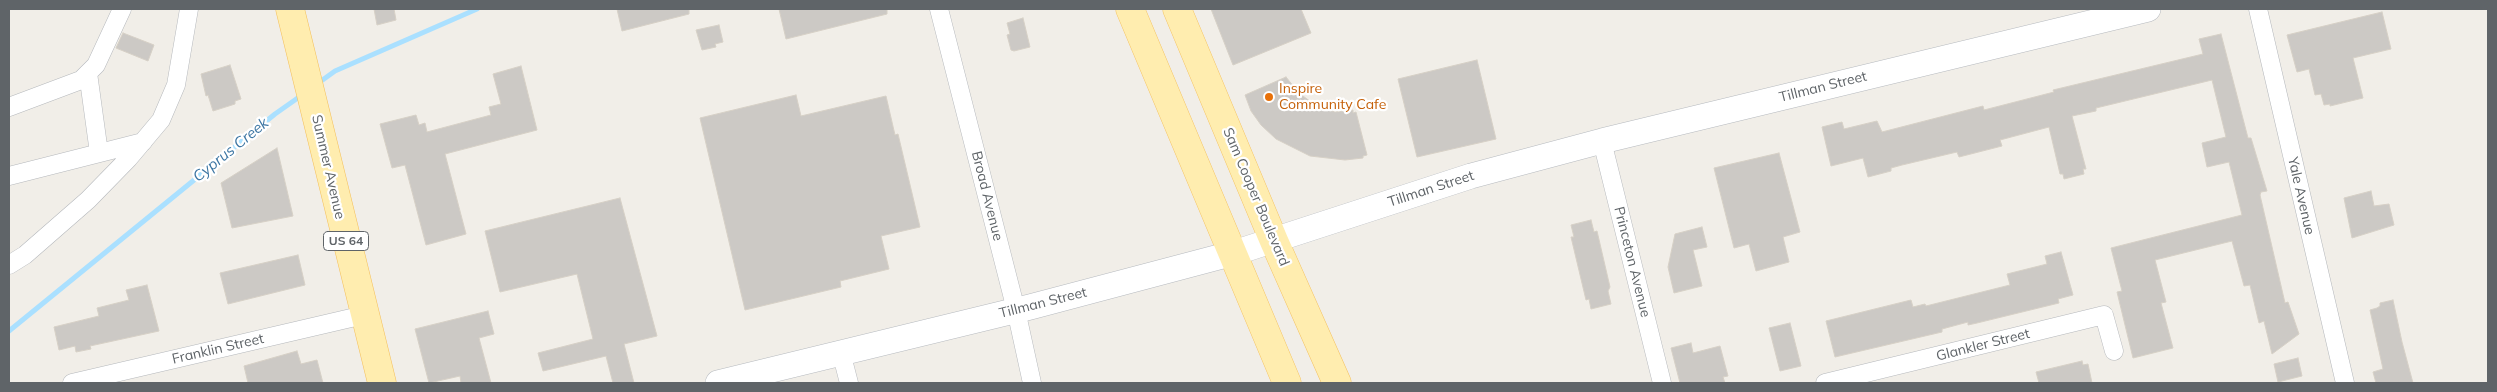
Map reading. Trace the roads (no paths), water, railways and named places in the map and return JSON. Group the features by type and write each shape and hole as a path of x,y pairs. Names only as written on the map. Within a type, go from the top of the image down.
{"main road":[{"name":"Summer Avenue","path":"290,9 382,383"},
{"path":"1130,9 1287,383"},
{"name":"Sam Cooper Boulevard","path":"1177,9 1274,240 1337,383"},
{"name":"Tillman Street","path":"718,383 1234,254 1471,176 1602,141 2148,9"}],"street":[{"path":"9,107 81,80 96,65 122,9"},
{"path":"9,264 25,255 88,200 143,142 161,120 176,85 189,9"},
{"name":"Broad Avenue","path":"939,9 1016,310 1032,383"},
{"name":"Yale Avenue","path":"2258,9 2345,383"},
{"path":"88,73 99,153"},
{"name":"Princeton Avenue","path":"1602,141 1662,383"},
{"path":"9,176 143,142"},
{"name":"Franklin Street","path":"72,383 364,315"},
{"name":"Glankler Street","path":"1825,383 2104,315 2114,351"},
{"path":"841,352 849,383"}],"waterway":[{"name":"Cyprus Creek","path":"317,84 335,71 477,9"},
{"name":"Cyprus Creek","path":"9,331 275,114 302,95"}],"place":[{"name":"Inspire Community Cafe","path":"1269,97"}]}
